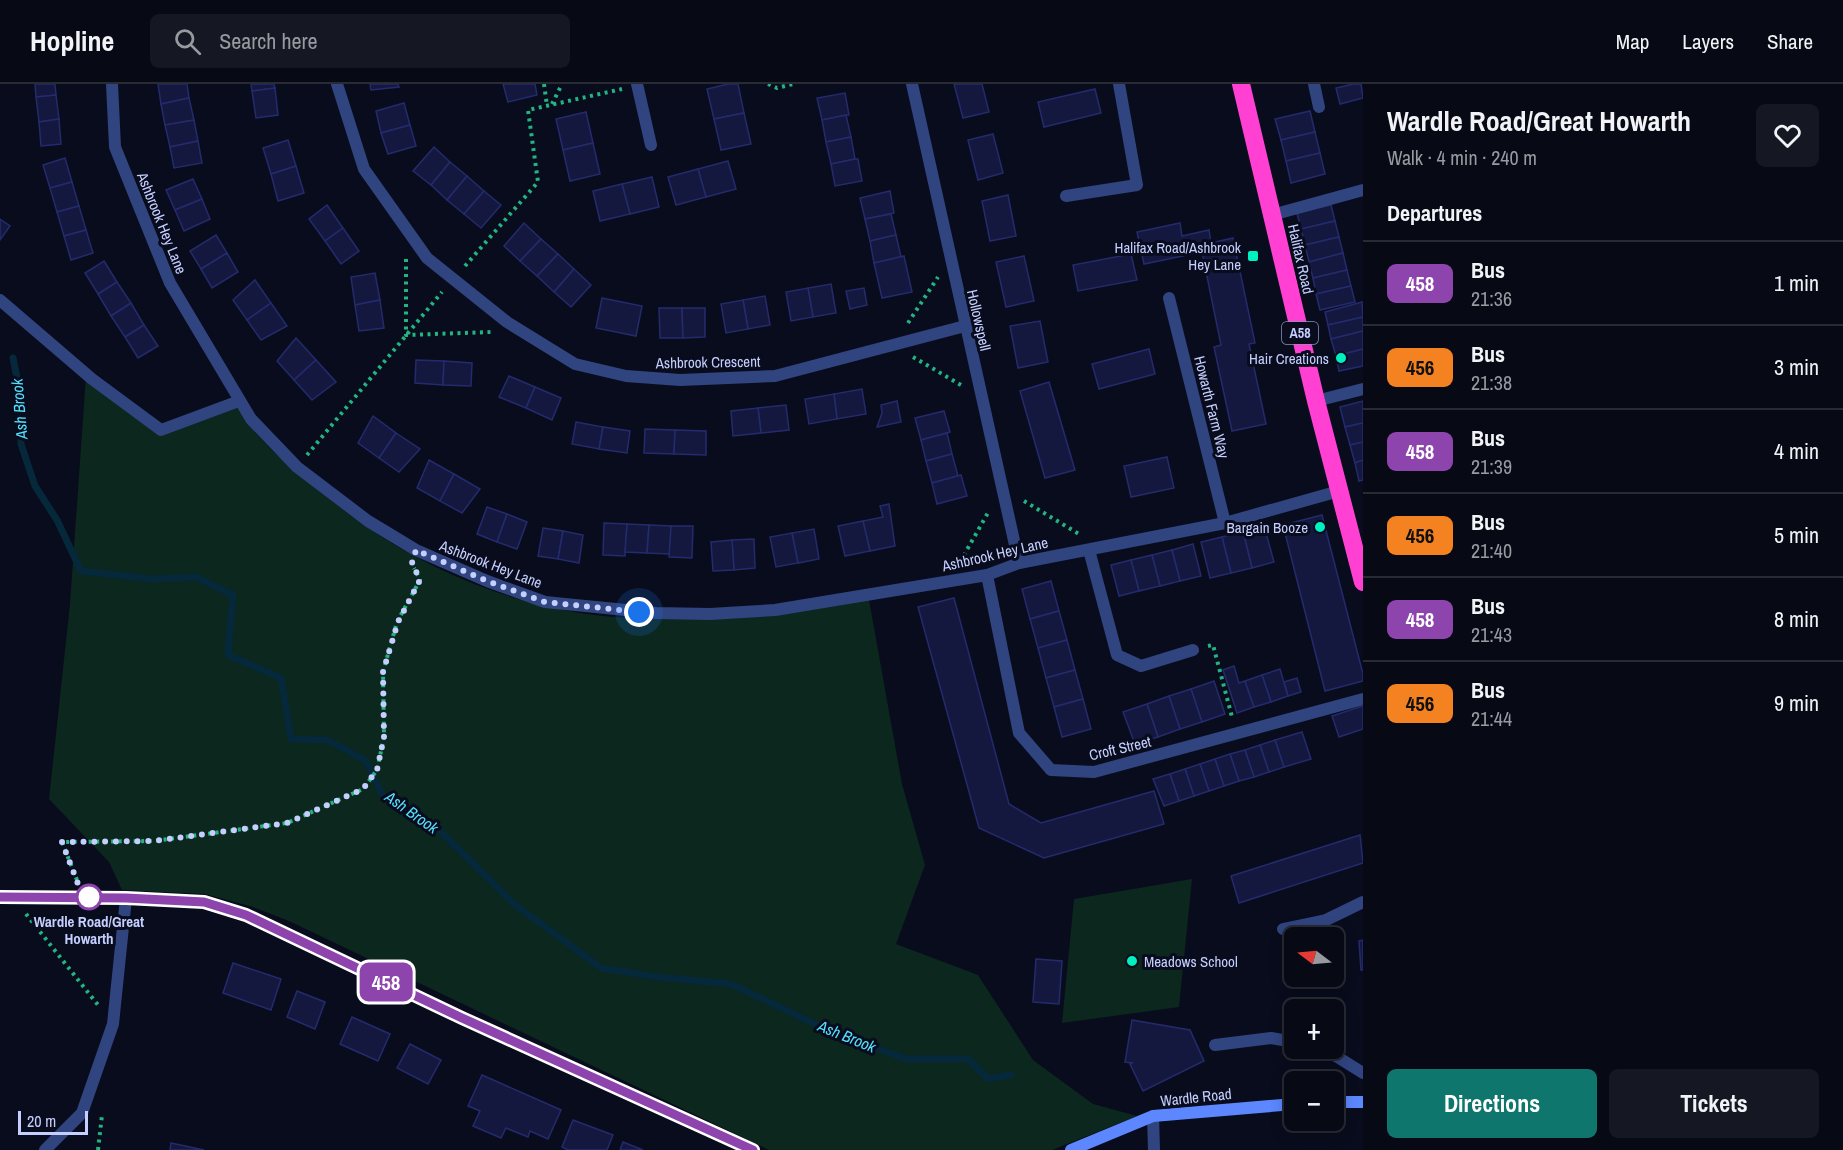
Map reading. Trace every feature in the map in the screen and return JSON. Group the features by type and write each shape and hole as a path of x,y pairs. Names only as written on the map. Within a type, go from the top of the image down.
{"highway":[{"name":"Halifax Road","path":"1240,84 1316,401 1363,582"}],"street":[{"name":"Ashbrook Hey Lane","path":"112,84 115,147 170,283 251,419 297,467 368,521 416,550 487,581 545,602 646,612 710,614 775,610 987,574 1019,563 1226,523 1339,491"},
{"name":"Ashbrook Crescent","path":"337,84 364,169 427,258 522,332 575,364 626,376 680,380 775,376 965,326"},
{"name":"Hollowspell","path":"912,84 1019,563"},
{"path":"1066,196 1137,185 1119,84"},
{"path":"1314,84 1319,107"},
{"path":"638,85 651,145"},
{"path":"1272,215 1363,190"},
{"name":"Howarth Farm Way","path":"1169,298 1226,523"},
{"path":"0,300 92,379 161,430 239,400"},
{"path":"1316,401 1363,389"},
{"path":"1095,548 1117,655 1141,666 1193,650"},
{"name":"Croft Street","path":"987,574 1019,733 1051,770 1094,772 1363,699"},
{"path":"6,897 126,898 204,902 246,915 452,1013 753,1150"},
{"path":"45,1150 82,1113 113,1024 126,898"},
{"path":"1283,929 1326,920 1363,902"},
{"path":"1215,1045 1271,1038 1284,1040"},
{"path":"1341,1059 1363,1073"},
{"path":"1344,1102 1363,1102"},
{"name":"Wardle Road","path":"1071,1150 1154,1116 1284,1105"},
{"path":"1154,1116 1154,1150"}],"path":[{"path":"544,84 549,105"},
{"path":"549,105 562,84"},
{"path":"768,84 777,88 793,84"},
{"path":"297,467 453,279 538,182 528,110 638,85"},
{"path":"406,229 406,335"},
{"path":"950,258 893,345 981,397"},
{"path":"406,335 522,332"},
{"path":"950,581 1002,487 1095,548"},
{"path":"83,897 62,842 154,841 287,823 363,789 377,770 384,737 383,672 398,622 420,580 412,563 416,550"},
{"path":"1193,650 1213,645 1236,734"},
{"path":"6,897 113,1024"}],"green space":[{"path":"86,376 161,433 237,407 258,435 282,460 372,530 448,573 489,590 531,603 574,612 617,617 661,618 869,600 902,784 925,865 896,944 978,975 1033,1060 1093,1104 1137,1116 1052,1150 769,1150 289,921 253,907 205,894 122,890 109,862 49,799 70,604"},
{"path":"1192,879 1179,1007 1062,1023 1074,899"}],"building":[{"path":"35,84 55,84 56,95 36,97"},
{"path":"158,84 187,84 189,98 161,104"},
{"path":"251,84 274,84 275,88 252,91"},
{"path":"370,84 398,84 399,87 371,90"},
{"path":"503,84 535,84 537,95 508,102"},
{"path":"738,84 744,113 714,119 707,89"},
{"path":"954,84 982,84 989,112 963,118"},
{"path":"1361,84 1363,98 1340,104 1336,88"},
{"path":"275,88 278,115 256,118 252,91"},
{"path":"1095,89 1101,113 1044,127 1038,102"},
{"path":"845,93 849,115 822,120 817,98"},
{"path":"56,95 59,119 39,122 36,97"},
{"path":"189,98 194,120 165,125 161,104"},
{"path":"404,103 410,125 381,133 376,111"},
{"path":"1310,111 1315,132 1281,140 1275,119"},
{"path":"586,112 593,143 563,150 556,119"},
{"path":"744,113 751,144 721,150 714,119"},
{"path":"846,115 851,137 826,142 822,120"},
{"path":"59,119 61,144 41,146 39,122"},
{"path":"194,120 198,141 170,147 165,125"},
{"path":"410,125 416,146 388,154 381,133"},
{"path":"1315,132 1320,153 1286,161 1281,140"},
{"path":"993,134 1003,173 978,180 968,140"},
{"path":"851,137 855,159 831,164 826,142"},
{"path":"288,140 296,166 271,174 263,148"},
{"path":"198,141 202,163 174,168 170,147"},
{"path":"593,143 600,174 570,181 563,150"},
{"path":"434,147 450,162 431,185 413,171"},
{"path":"1320,153 1325,174 1291,183 1286,161"},
{"path":"65,158 72,182 50,188 43,165"},
{"path":"858,159 862,181 835,186 831,164"},
{"path":"728,161 736,189 706,197 698,169"},
{"path":"450,162 467,176 447,200 431,185"},
{"path":"296,166 304,193 278,201 271,174"},
{"path":"698,169 706,197 676,205 668,177"},
{"path":"467,176 484,191 464,214 447,200"},
{"path":"652,177 659,207 630,214 622,184"},
{"path":"193,179 202,199 175,210 166,190"},
{"path":"72,182 79,206 57,212 50,188"},
{"path":"622,184 630,214 600,221 593,191"},
{"path":"484,191 501,205 481,228 464,214"},
{"path":"890,191 894,213 865,219 860,198"},
{"path":"1008,195 1016,236 990,241 982,201"},
{"path":"202,199 210,219 184,231 175,210"},
{"path":"327,205 343,228 325,241 309,219"},
{"path":"1331,205 1335,221 1301,229 1297,213"},
{"path":"79,206 86,230 64,236 57,212"},
{"path":"891,214 896,235 870,241 865,219"},
{"path":"0,219 10,226 0,240"},
{"path":"1335,221 1339,237 1305,245 1301,229"},
{"path":"524,223 541,239 520,261 504,246"},
{"path":"1180,223 1182,236 1209,230 1211,243 1233,238 1255,343 1249,344 1266,424 1232,431 1214,347 1221,345 1202,252 1144,264 1137,232"},
{"path":"343,228 359,251 341,264 325,241"},
{"path":"86,230 93,253 71,260 64,236"},
{"path":"216,235 227,253 201,269 190,251"},
{"path":"896,235 901,257 874,263 870,241"},
{"path":"1339,237 1343,253 1309,262 1305,245"},
{"path":"541,239 558,254 537,276 520,261"},
{"path":"227,253 238,272 212,288 201,269"},
{"path":"1343,253 1347,270 1313,278 1309,262"},
{"path":"558,254 574,269 554,292 537,276"},
{"path":"1131,254 1137,280 1078,291 1073,265"},
{"path":"904,256 912,292 882,298 874,263"},
{"path":"1024,256 1034,301 1006,307 996,262"},
{"path":"104,261 117,282 98,294 85,273"},
{"path":"574,269 591,285 571,307 554,292"},
{"path":"1347,270 1351,286 1316,294 1313,278"},
{"path":"375,273 380,300 355,305 351,277"},
{"path":"255,280 271,303 247,320 233,300"},
{"path":"117,282 131,303 111,316 98,294"},
{"path":"831,284 836,313 813,317 808,288"},
{"path":"1351,286 1355,302 1320,310 1316,294"},
{"path":"808,288 813,317 791,321 786,292"},
{"path":"864,288 867,305 850,309 846,291"},
{"path":"765,296 770,325 748,329 743,300"},
{"path":"602,298 642,306 636,336 596,328"},
{"path":"380,300 384,328 359,331 355,305"},
{"path":"743,300 748,329 726,333 721,304"},
{"path":"1362,302 1363,317 1328,325 1325,312"},
{"path":"131,303 144,325 125,337 111,316"},
{"path":"271,303 287,326 261,340 247,320"},
{"path":"659,308 682,308 683,338 660,338"},
{"path":"682,308 705,308 705,337 683,338"},
{"path":"1363,317 1363,331 1331,339 1328,325"},
{"path":"1040,321 1048,362 1018,368 1010,326"},
{"path":"144,325 158,346 138,358 125,337"},
{"path":"1363,331 1363,349 1336,356 1331,339"},
{"path":"296,338 316,360 294,380 277,361"},
{"path":"1149,349 1155,374 1099,389 1092,364"},
{"path":"1363,349 1363,366 1339,371 1336,356"},
{"path":"316,360 336,382 312,400 294,380"},
{"path":"416,360 444,361 443,385 415,383"},
{"path":"444,361 472,363 471,386 443,385"},
{"path":"509,376 535,387 526,408 499,397"},
{"path":"1049,382 1075,470 1045,478 1020,391"},
{"path":"535,387 561,398 552,420 526,408"},
{"path":"862,389 866,414 837,419 834,394"},
{"path":"834,394 837,419 809,424 805,399"},
{"path":"897,401 901,422 877,427 882,413 881,405"},
{"path":"1363,401 1363,423 1345,427 1340,407"},
{"path":"786,405 789,430 761,433 758,408"},
{"path":"758,408 761,433 733,436 731,411"},
{"path":"944,411 950,432 921,440 915,418"},
{"path":"373,416 396,433 379,458 358,443"},
{"path":"576,422 603,427 599,449 572,444"},
{"path":"1363,423 1363,442 1350,445 1345,427"},
{"path":"603,427 630,431 627,453 599,449"},
{"path":"645,429 675,430 674,454 644,453"},
{"path":"675,430 706,431 706,455 674,454"},
{"path":"396,433 420,449 399,472 379,458"},
{"path":"947,433 952,454 926,461 921,440"},
{"path":"1363,442 1363,460 1355,463 1350,445"},
{"path":"952,454 958,476 932,483 926,461"},
{"path":"1167,457 1174,488 1131,497 1124,466"},
{"path":"429,460 454,474 440,501 417,488"},
{"path":"1363,460 1363,480 1359,481 1355,463"},
{"path":"454,474 480,489 462,513 440,501"},
{"path":"961,475 967,496 937,504 932,483"},
{"path":"889,504 895,546 870,551 863,521 883,517 880,506"},
{"path":"487,507 507,514 497,542 477,534"},
{"path":"507,514 527,522 517,549 497,542"},
{"path":"1322,515 1363,674 1363,681 1325,691 1283,525"},
{"path":"863,521 870,551 845,556 838,526"},
{"path":"604,523 627,524 625,556 603,555"},
{"path":"627,524 649,525 647,553 625,552"},
{"path":"649,525 671,526 670,554 647,553"},
{"path":"671,526 693,526 692,558 669,557"},
{"path":"1264,526 1274,562 1252,568 1243,531"},
{"path":"543,528 563,531 558,559 538,556"},
{"path":"814,529 819,559 798,563 792,533"},
{"path":"563,531 583,535 579,563 558,559"},
{"path":"1243,531 1252,568 1231,573 1222,537"},
{"path":"792,533 798,563 776,567 770,537"},
{"path":"1222,537 1231,573 1210,578 1201,542"},
{"path":"754,539 755,568 734,570 732,540"},
{"path":"732,540 734,570 713,571 711,542"},
{"path":"1193,544 1201,576 1180,581 1172,550"},
{"path":"1172,550 1180,581 1160,586 1152,555"},
{"path":"1152,555 1160,586 1139,591 1131,560"},
{"path":"1131,560 1139,591 1119,596 1111,565"},
{"path":"1051,581 1059,611 1030,619 1022,589"},
{"path":"954,598 1009,804 1041,823 1154,791 1164,824 1044,858 979,828 918,607"},
{"path":"1059,611 1067,640 1038,648 1030,619"},
{"path":"1067,640 1075,670 1046,678 1038,648"},
{"path":"1234,666 1239,683 1245,681 1254,707 1237,713 1223,670"},
{"path":"1280,669 1288,696 1271,702 1262,675"},
{"path":"1075,670 1083,699 1054,707 1046,678"},
{"path":"1262,675 1271,702 1254,707 1245,681"},
{"path":"1297,678 1301,692 1288,696 1284,682"},
{"path":"1214,681 1225,714 1202,722 1191,689"},
{"path":"1191,689 1202,722 1180,729 1169,696"},
{"path":"1169,696 1180,729 1158,737 1147,704"},
{"path":"1083,699 1091,729 1062,737 1054,707"},
{"path":"1147,704 1158,737 1135,744 1123,712"},
{"path":"1363,706 1363,729 1339,737 1332,716"},
{"path":"1302,732 1311,759 1284,767 1275,740"},
{"path":"1275,740 1284,767 1269,772 1260,745"},
{"path":"1260,745 1269,772 1254,777 1245,750"},
{"path":"1245,750 1254,777 1239,781 1230,754"},
{"path":"1230,754 1239,781 1224,786 1215,759"},
{"path":"1215,759 1224,786 1209,791 1200,764"},
{"path":"1200,764 1209,791 1194,796 1185,769"},
{"path":"1185,769 1194,796 1179,801 1170,774"},
{"path":"1170,774 1179,801 1164,806 1153,779"},
{"path":"1360,835 1363,863 1239,903 1231,876"},
{"path":"1363,940 1363,970 1361,970 1359,941"},
{"path":"1036,959 1062,961 1059,1004 1033,1002"},
{"path":"233,963 281,979 271,1010 223,993"},
{"path":"297,991 325,1002 315,1029 287,1017"},
{"path":"352,1017 390,1034 378,1061 340,1044"},
{"path":"1132,1020 1190,1030 1204,1061 1143,1091 1130,1064 1132,1063 1125,1062"},
{"path":"410,1044 441,1060 428,1084 397,1068"},
{"path":"482,1075 561,1110 548,1139 530,1131 528,1137 506,1128 501,1138 473,1126 480,1111 468,1106"},
{"path":"573,1120 613,1135 607,1150 568,1150 562,1147"},
{"path":"623,1142 643,1150 620,1150"},
{"path":"171,1143 204,1150 170,1150"}],"waterway":[{"name":"Ash Brook","path":"13,358 21,398 21,444 35,486 57,520 81,571 153,579 196,577 233,595 228,655 281,678 291,739 328,740 366,761 383,796 437,828 514,904 601,968 658,977 731,984 830,1031 906,1059 968,1059 988,1079 1011,1075"}],"bus line":[{"name":"458","path":"0,897 126,898 204,902 246,915 284,931 462,1018 753,1150"}],"place":[{"name":"Halifax Road/Ashbrook Hey Lane","path":"1253,256"},
{"name":"Hair Creations","path":"1341,358"},
{"name":"Bargain Booze","path":"1320,527"},
{"name":"Wardle Road/Great Howarth","path":"89,897"},
{"name":"Meadows School","path":"1132,961"}],"route":[{"path":"89,897 83,897 62,842 154,841 287,823 363,789 377,770 384,737 383,672 398,622 420,580 412,563 416,550 487,581 545,602 639,612"}]}
